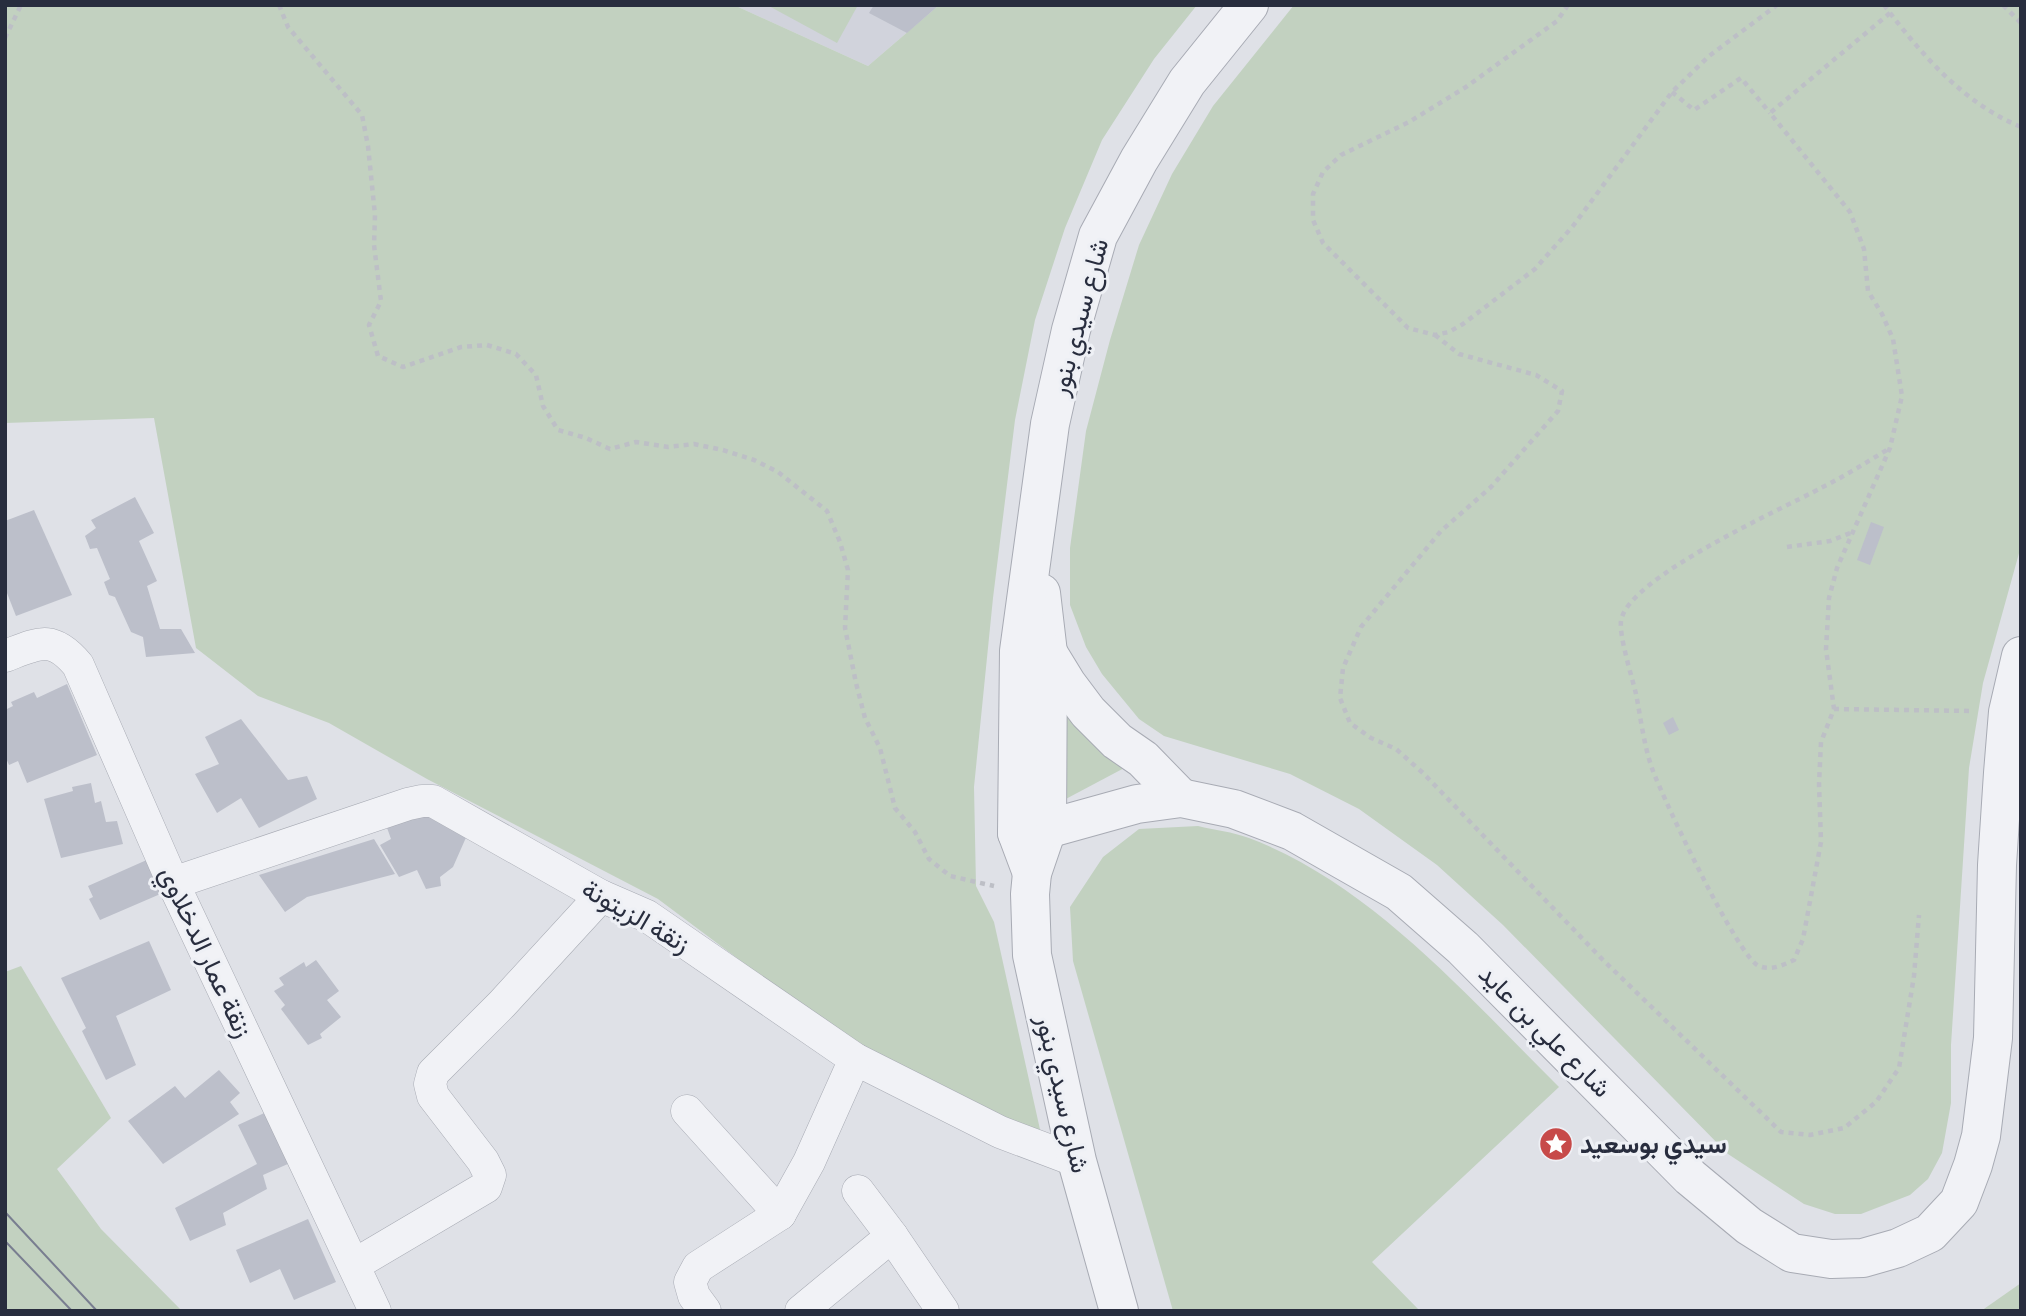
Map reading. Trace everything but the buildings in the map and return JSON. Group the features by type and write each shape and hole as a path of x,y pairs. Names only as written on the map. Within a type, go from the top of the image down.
{"street":[{"name":"شارع سيدي بنور","path":"1032,831 1019,651 1050,424 1071,330 1098,236 1139,160 1187,82 1249,5"},
{"name":"شارع سيدي بنور","path":"1035,546 1048,653 1032,831 1032,956 1077,1161 1119,1311"},
{"name":"زنقة عمار الدخلاوي","path":"5,656 33,646 51,644 65,650 78,665 173,883 375,1311"},
{"path":"1048,653 1088,712 1117,741 1143,759 1181,798"},
{"name":"شارع علي بن عايد","path":"1032,831 1137,804 1181,798 1234,809 1292,831 1399,892 1463,948 1690,1177 1749,1226 1792,1253 1831,1259 1863,1258 1898,1248 1930,1233 1959,1202 1979,1146 1993,1038 1997,865 2008,712 2021,656"},
{"name":"زنقة الزيتونة","path":"173,883 422,801 433,801 601,896 647,916 855,1059 1000,1132 1077,1161"},
{"path":"354,1265 486,1186 491,1175 484,1161 433,1096 430,1084 433,1073 502,1004 601,896"},
{"path":"705,1311 694,1296 690,1282 698,1267 780,1214 809,1162 855,1059"},
{"path":"687,1111 780,1214"},
{"path":"858,1191 943,1311"},
{"path":"801,1311 892,1236"}],"path":[{"path":"5,38 21,5"},
{"path":"279,5 288,27 362,114 368,146 375,215 374,245 381,301 369,325 378,356 403,367 461,347 487,345 516,354 536,375 543,406 558,430 610,449 636,442 668,447 694,444 723,450 754,460 778,472 827,511 848,570 845,628 856,683 865,718 880,748 895,808 915,832 929,859 950,876 1031,883"},
{"path":"1568,5 1557,20 1457,93 1409,122 1341,155 1323,172 1313,194 1313,220 1323,243 1408,328 1435,335 1459,354 1536,375 1562,391 1558,411 1492,487 1441,531 1361,628 1343,668 1340,698 1350,723 1371,738 1396,750 1423,773 1603,960 1781,1132 1810,1135 1844,1128 1876,1102 1899,1068 1914,976 1919,915"},
{"path":"1435,335 1449,332 1463,324 1535,269 1573,226 1672,92 1709,56 1777,5"},
{"path":"1884,5 1946,78 1971,100 1998,117 2021,127"},
{"path":"2003,5 2021,23"},
{"path":"1770,113 1889,13"},
{"path":"1672,92 1694,110 1741,78 1850,212 1864,249 1868,291 1893,339 1902,396 1890,448 1837,568 1829,598 1826,649 1834,709 1821,743 1821,842 1803,939 1794,960 1779,968 1758,966 1746,955 1688,848 1653,770 1627,659 1621,621 1628,607 1650,583 1678,564 1824,487 1890,448"},
{"path":"1787,547 1830,541 1854,531"},
{"path":"1834,709 2008,712"}],"shaded area":[{"path":"734,5 939,5 868,66"}],"green space":[{"path":"5,5 734,5 868,66 939,5 1197,5 1154,59 1102,140 1065,228 1035,320 1015,420 993,598 974,787 976,886 994,922 1041,1134 860,1050 658,899 427,779 329,723 258,696 196,648 154,418 5,423"},
{"path":"767,5 858,5 837,43"},
{"path":"1294,5 2021,5 2021,546 1983,683 1969,768 1951,1045 1951,1103 1942,1153 1928,1179 1910,1195 1861,1214 1835,1214 1804,1204 1728,1154 1503,925 1437,865 1359,809 1290,774 1164,736 1139,719 1102,674 1086,647 1070,605 1070,548 1086,431 1139,245 1172,174 1213,106"},
{"path":"1061,689 1128,766 1062,801"},
{"path":"1198,826 1249,838 1294,858 1377,913 1453,981 1559,1087 1372,1262 1420,1311 1173,1311 1073,961 1070,907 1103,857 1139,829"},
{"path":"21,966 111,1118 57,1169 101,1229 182,1311 5,1311 5,972"},
{"path":"2021,1283 2021,1311 1981,1311"}],"tram line":[{"path":"5,1212 97,1311"},
{"path":"5,1241 72,1311"}],"place":[{"name":"سيدي بوسعيد","path":"1556,1144"}]}
